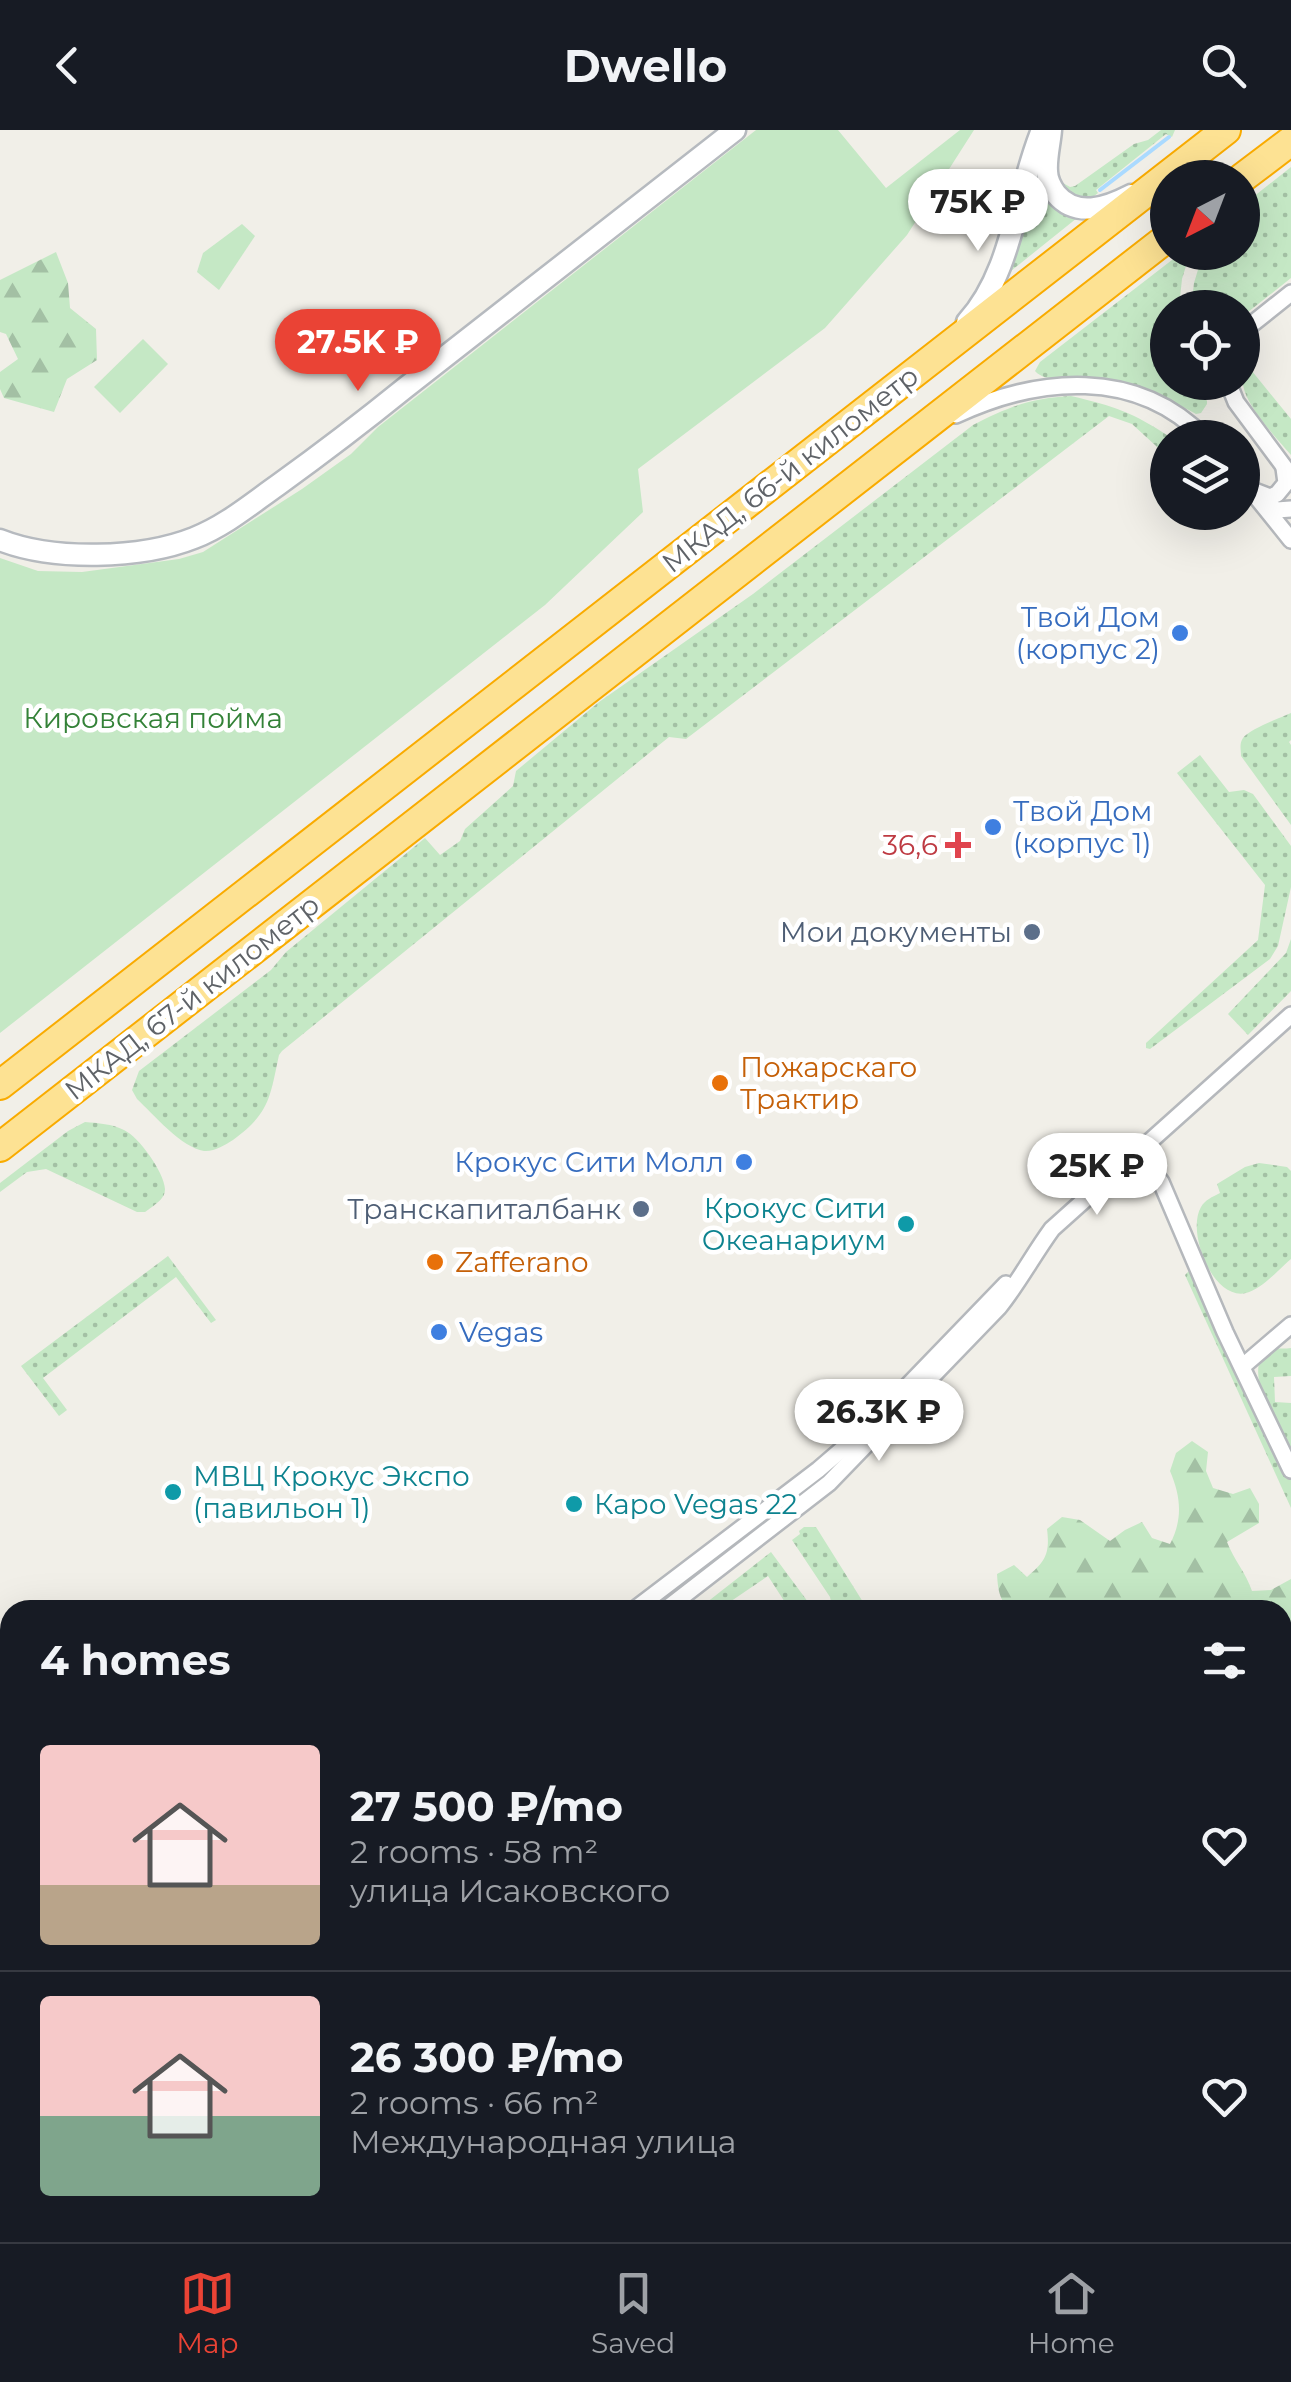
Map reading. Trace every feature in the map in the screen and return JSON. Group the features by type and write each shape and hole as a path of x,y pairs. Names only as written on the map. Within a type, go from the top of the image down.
{"highway":[{"name":"МКАД, 66-й километр","path":"1187,160 1226,130"},
{"path":"1260,164 1288,143"},
{"name":"МКАД, 66-й километр","path":"354,809 1150,189"},
{"name":"МКАД, 66-й километр","path":"384,847 1150,251"},
{"name":"МКАД, 67-й километр","path":"0,1085 354,809"},
{"name":"МКАД, 67-й километр","path":"0,1147 384,847"}],"street":[{"path":"0,540 20,548 82,556 192,539 226,521 274,488 734,130"},
{"path":"908,378 970,319 998,278 1030,159 1042,130"},
{"path":"1050,130 1046,171 1050,186 1074,208 1090,210 1119,201 1150,184"},
{"path":"1260,318 1291,293"},
{"path":"900,446 948,418 1000,396 1041,387 1074,385 1114,390 1148,400 1184,420"},
{"path":"1235,400 1287,471 1286,483 1277,494 1270,497 1260,493"},
{"path":"1260,496 1278,510 1291,509"},
{"path":"1260,500 1291,540"},
{"path":"677,1600 842,1471 998,1307 1052,1229 1291,1015"},
{"path":"1138,1152 1162,1182 1225,1332 1291,1470"},
{"path":"647,1600 818,1470 868,1427 1030,1260"},
{"path":"1243,1366 1291,1326"}],"green space":[{"name":"Кировская пойма","path":"756,130 838,130 886,188 960,130 974,130 907,235 825,328 638,469 643,512 545,605 0,1033 0,558 38,571 82,572 203,552 351,454 378,427"},
{"path":"1161,130 1175,130 1172,137 1166,134 1096,190 1098,193 1089,200 1058,187 1063,183 1075,186 1134,144"},
{"path":"1035,163 1047,198 1059,210 1077,218 1006,275"},
{"path":"1291,167 1291,278 1260,303 1260,290 1193,290 1198,270 1260,270 1260,192"},
{"path":"242,224 255,236 219,290 197,272 203,253"},
{"path":"56,252 68,283 70,308 96,329 97,360 67,379 54,412 4,398 0,389 0,372 18,359 6,334 0,332 0,280"},
{"path":"1159,270 1185,270 1181,290 1150,290 1150,393 1097,380 1039,375 1035,371 1040,362"},
{"path":"143,339 168,364 120,413 94,387"},
{"path":"1260,381 1291,419 1291,455 1263,422 1249,400 1260,400"},
{"path":"1071,396 1123,411 1150,425 1150,440 1132,424 1109,416 686,739 669,737 282,1051 261,1112 233,1140 212,1150 195,1149 168,1130 137,1099 132,1090 139,1071 271,970 286,952 425,838 440,855 460,841 465,829 513,786 516,771 599,702 753,594 973,425 1020,404"},
{"path":"1166,400 1206,400 1201,413"},
{"path":"1291,713 1291,825 1241,756 1240,747 1252,731"},
{"path":"1200,755 1229,792 1244,790 1253,794 1291,846 1291,887 1278,946 1270,959 1150,1049 1146,1043 1258,940 1265,885 1177,773"},
{"path":"1291,939 1291,991 1248,1035 1228,1014 1286,953"},
{"path":"85,1122 119,1128 137,1140 164,1182 165,1192 159,1201 145,1212 137,1212 46,1169 27,1172 0,1192 0,1183"},
{"path":"1259,1163 1291,1171 1291,1259 1258,1287 1234,1293 1213,1276 1206,1262 1197,1218 1205,1202 1220,1193 1217,1184"},
{"path":"168,1256 216,1320 211,1323 176,1277 43,1378 67,1410 59,1416 21,1366"},
{"path":"1190,1270 1291,1480 1291,1508 1185,1275"},
{"path":"1291,1348 1291,1376 1274,1377 1275,1402 1291,1403 1291,1453 1264,1398 1258,1367 1263,1356 1274,1349"},
{"path":"1192,1441 1208,1452 1206,1471 1213,1488 1233,1494 1250,1488 1259,1504 1259,1523 1227,1542 1252,1591 1271,1590 1291,1579 1291,1600 1003,1600 997,1574 1014,1565 1027,1577 1045,1556 1047,1529 1062,1517 1080,1520 1110,1541 1142,1522 1152,1538 1170,1544 1179,1508 1170,1471 1176,1453"},
{"path":"816,1527 862,1600 831,1600 792,1540 799,1531"},
{"path":"771,1552 807,1600 784,1600 768,1576 733,1600 710,1600"}],"waterway":[{"path":"1100,190 1169,137"}],"place":[{"name":"Твой Дом (корпус 2)","path":"1180,633"},
{"name":"Твой Дом (корпус 1)","path":"993,827"},
{"name":"36,6","path":"958,845"},
{"name":"Мои документы","path":"1032,932"},
{"name":"Пожарскаго Трактир","path":"720,1083"},
{"name":"Крокус Сити Молл","path":"744,1162"},
{"name":"Транскапиталбанк","path":"641,1209"},
{"name":"Крокус Сити Океанариум","path":"906,1224"},
{"name":"Zafferano","path":"435,1262"},
{"name":"Vegas","path":"439,1332"},
{"name":"МВЦ Крокус Экспо (павильон 1)","path":"173,1492"},
{"name":"Каро Vegas 22","path":"574,1504"}]}
